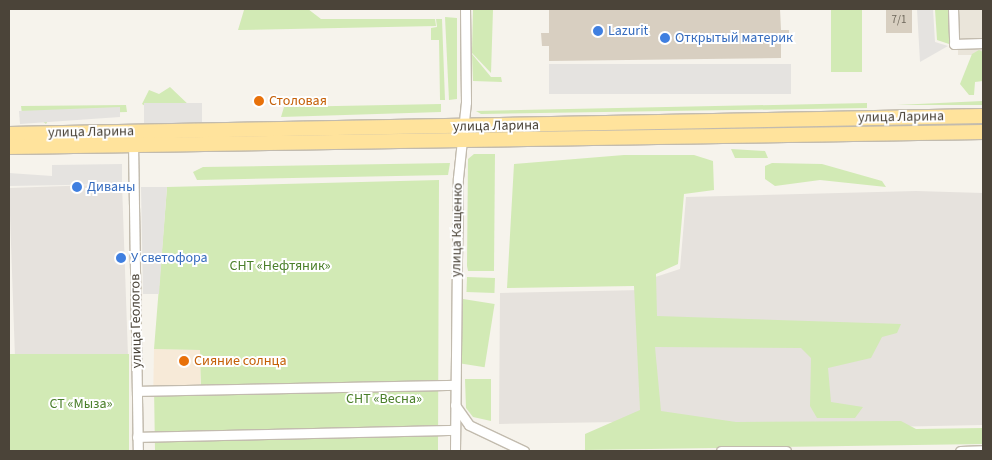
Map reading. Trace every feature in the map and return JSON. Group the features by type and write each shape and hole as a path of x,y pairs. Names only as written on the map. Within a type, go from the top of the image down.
{"main road":[{"name":"улица Ларина","path":"9,147 133,138 461,126 983,116"},
{"name":"улица Ларина","path":"9,134 133,138 459,141 983,132"}],"street":[{"name":"улица Кащенко","path":"455,451 459,141 466,102 465,9"},
{"path":"953,9 954,44 983,43"},
{"name":"улица Геологов","path":"133,138 138,451"},
{"path":"137,392 455,384"},
{"path":"455,405 469,425 524,451"},
{"path":"138,437 455,430"},
{"path":"960,451 983,450"},
{"path":"721,451 786,451"}],"shaded area":[{"path":"917,9 933,9 935,42 948,46 920,62"},
{"path":"958,9 983,9 983,55 958,55"},
{"path":"549,64 791,64 791,94 549,94"},
{"path":"144,103 202,103 202,123 144,123"},
{"path":"120,107 120,117 20,124 19,111"},
{"path":"122,164 122,184 9,186 9,173 52,176 52,165"},
{"path":"122,184 128,354 15,358 9,188"},
{"path":"141,187 167,187 159,294 143,294"},
{"path":"916,191 983,193 983,425 640,432 618,422 499,424 500,293 642,290 643,281 680,269 686,197"},
{"path":"154,349 201,350 200,388 153,387"}],"green space":[{"path":"308,9 321,19 435,19 436,26 238,30 244,10"},
{"path":"473,9 493,9 491,73 472,53"},
{"path":"831,9 862,9 862,72 831,72"},
{"path":"935,9 949,9 949,44 937,40"},
{"path":"445,17 457,18 457,99 449,100"},
{"path":"436,19 442,19 445,100 440,100 439,40 431,40 431,28 437,27"},
{"path":"979,50 983,52 983,81 975,82 974,95 969,95 960,84 972,54"},
{"path":"472,54 491,77 501,77 502,82 473,81"},
{"path":"170,87 191,107 153,111 142,104 149,90 159,94"},
{"path":"983,101 983,105 896,105"},
{"path":"867,103 867,108 481,114 476,111"},
{"path":"441,104 441,112 281,117 284,107"},
{"path":"126,105 127,112 52,114 46,124 37,117 22,114 21,106"},
{"path":"731,149 765,151 768,158 735,158"},
{"path":"474,154 495,154 494,271 468,271 467,266 468,159"},
{"path":"624,155 694,155 713,161 714,190 684,194 678,264 656,274 657,316 901,324 897,333 882,337 871,358 828,368 831,402 863,407 855,418 817,418 810,406 811,358 801,348 655,347 661,411 736,422 901,421 916,429 983,428 983,444 585,450 585,434 640,410 634,286 507,288 514,164"},
{"path":"450,163 448,175 197,180 193,172 203,167"},
{"path":"772,163 822,164 882,181 886,187 820,180 775,186 765,179 765,166"},
{"name":"СНТ «Нефтяник»","path":"439,180 438,451 155,451 154,387 201,388 200,350 154,349 167,187"},
{"path":"467,277 495,278 494,293 466,292"},
{"path":"463,299 495,304 485,367 453,362"},
{"name":"СТ «Мыза»","path":"9,354 129,354 129,451 9,451"},
{"path":"465,379 491,379 491,421 473,417 466,408"}],"building":[{"name":"Открытый материк","path":"549,9 780,9 781,30 789,30 789,43 781,43 781,58 549,61 549,46 542,46 541,33 549,33"},
{"path":"886,9 912,9 912,33 886,33"}],"place":[{"name":"Lazurit","path":"598,31"},
{"name":"Открытый материк","path":"665,38"},
{"name":"Столовая","path":"259,101"},
{"name":"Диваны","path":"77,187"},
{"name":"У светофора","path":"121,258"},
{"name":"Сияние солнца","path":"184,361"}],"park label":[{"name":"СНТ «Весна»","path":"384,399"}]}
